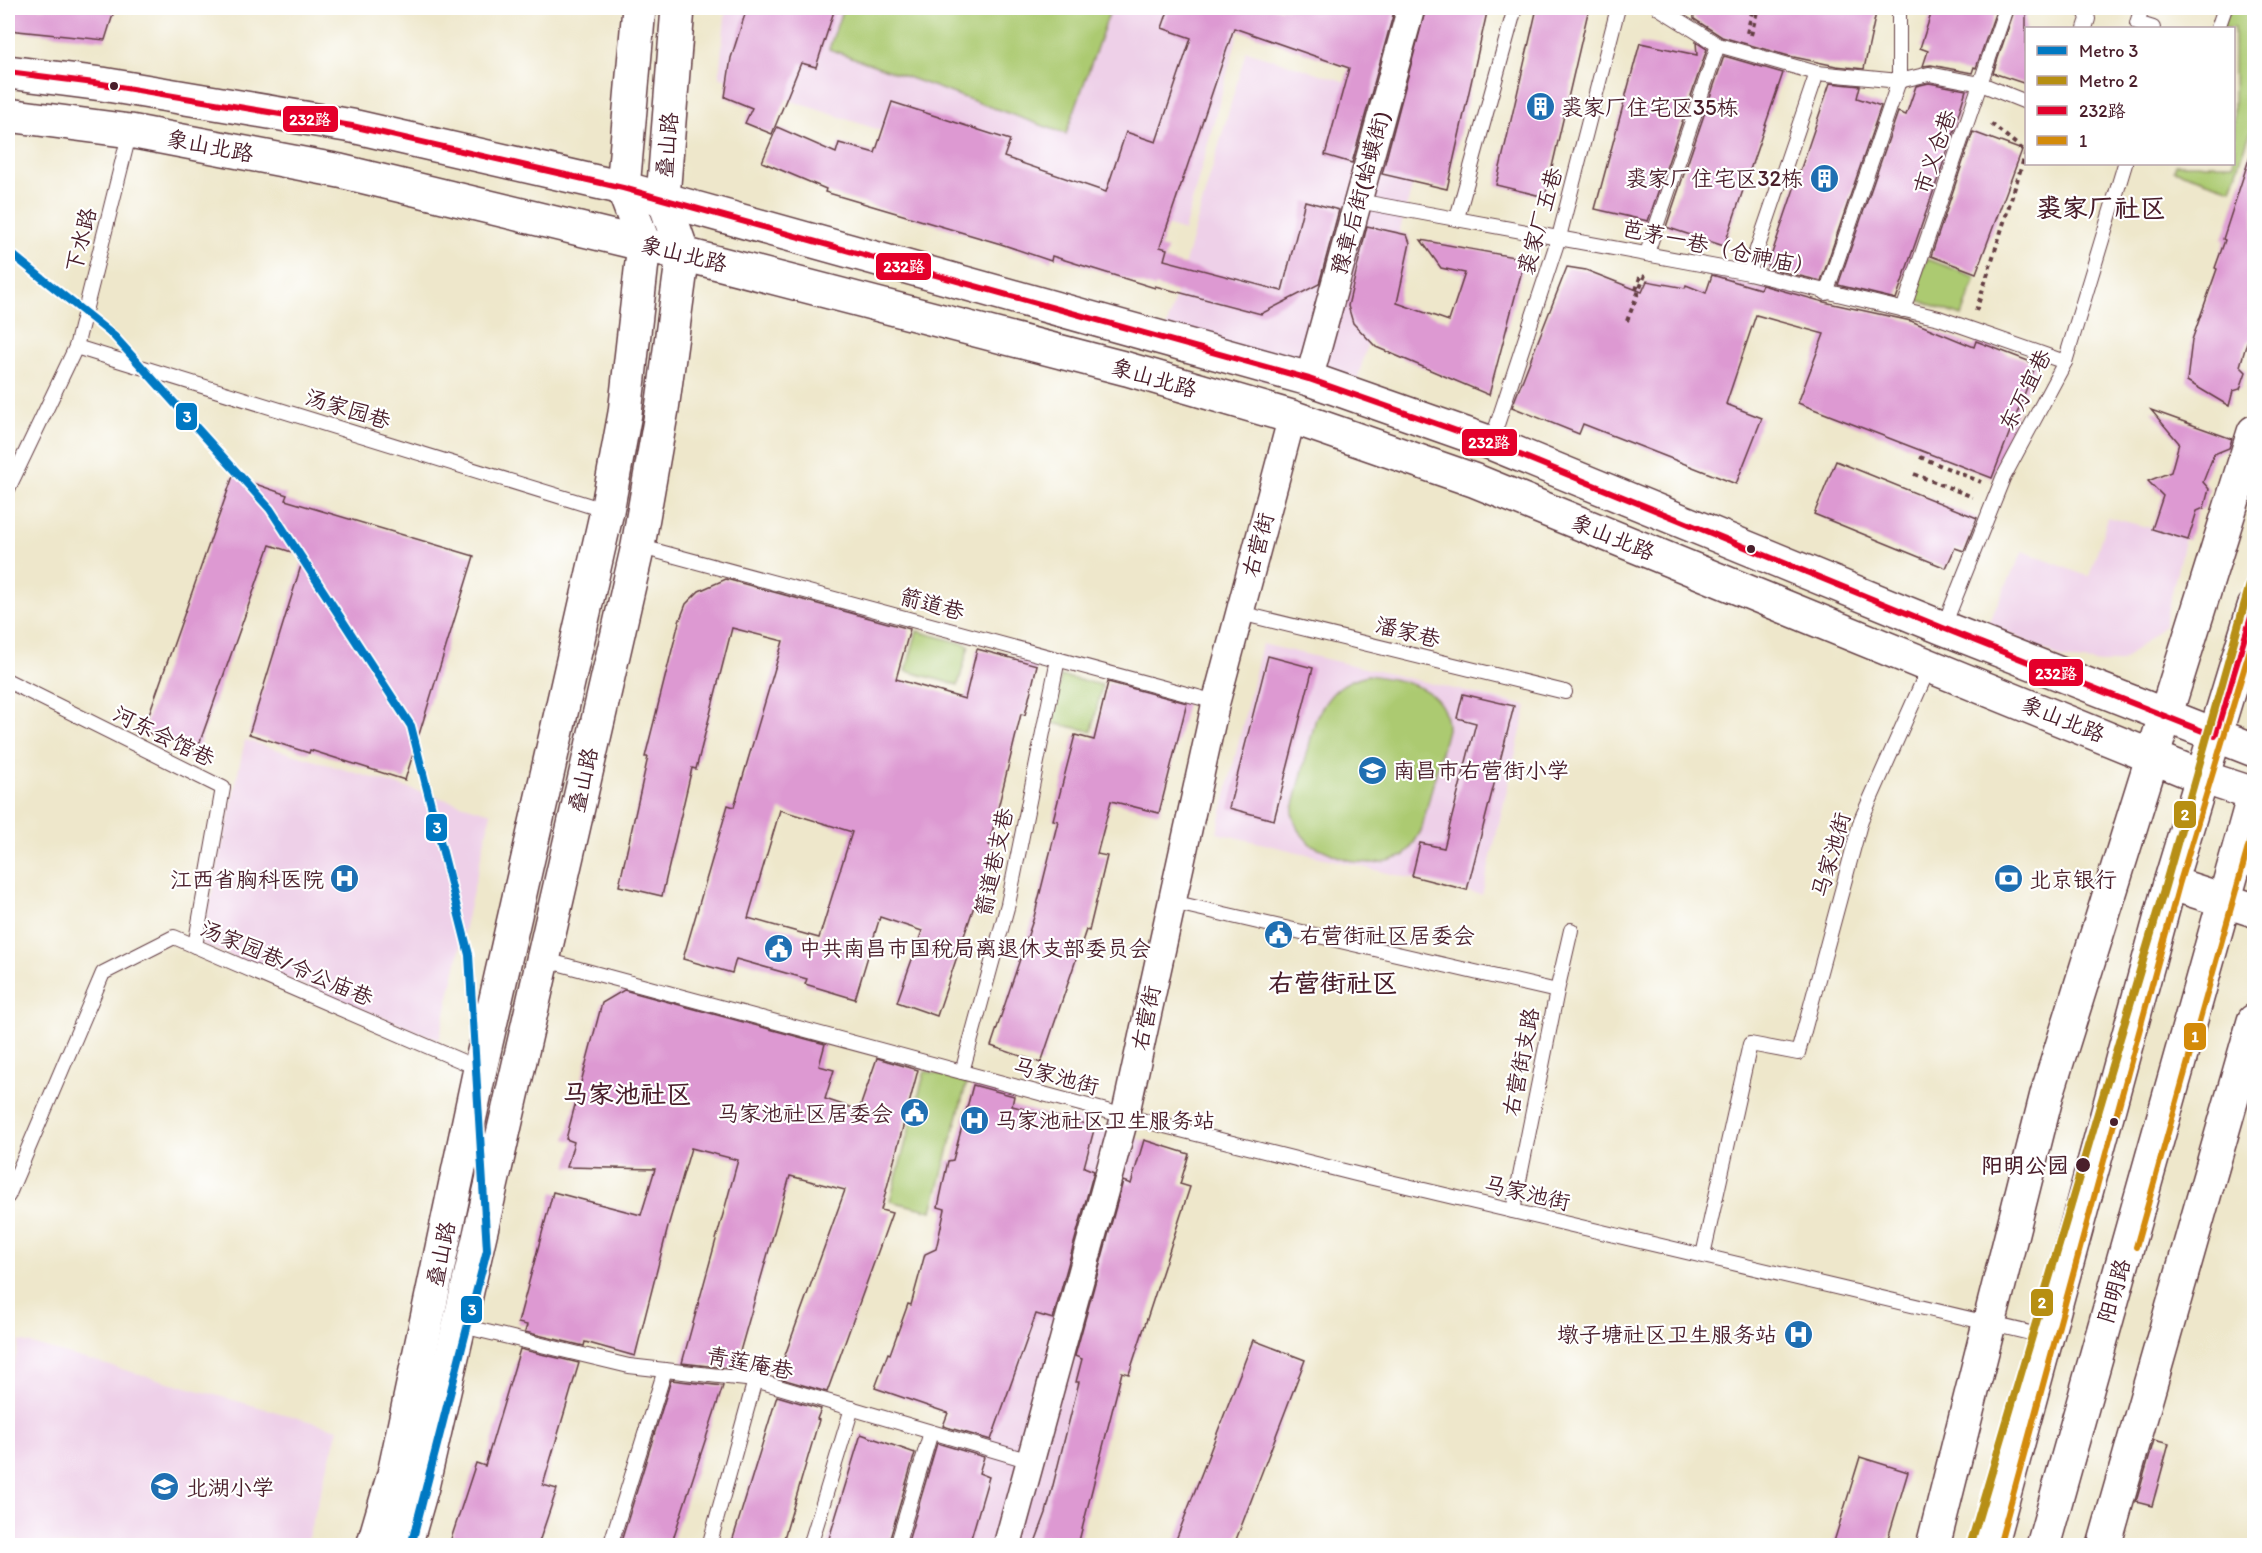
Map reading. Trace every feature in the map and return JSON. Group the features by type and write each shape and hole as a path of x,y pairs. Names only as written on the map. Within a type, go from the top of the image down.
{"main road":[{"name":"叠山路","path":"373,1545 394,1474 480,1070 607,511 626,413 644,244 623,188 639,8"},
{"name":"叠山路","path":"405,1545 422,1487 541,959 638,546 662,409 683,254 663,197 678,8"},
{"name":"象山北路","path":"8,72 102,84 352,126 663,197 1308,378 1491,443 1943,628 2254,750"},
{"name":"象山北路","path":"8,115 130,131 340,171 683,254 1127,369 1292,417 1476,481 2202,777 2254,794"},
{"path":"1933,1545 2047,1094 2254,432"},
{"path":"1990,1545 2170,883 2254,607"},
{"name":"阳明路","path":"2043,1545 2254,794"},
{"path":"2170,883 2254,910"},
{"path":"2104,1545 2254,1021"}],"street":[{"name":"豫章后街(蛤蟆街)","path":"1308,378 1411,8"},
{"name":"右营街","path":"1007,1545 1125,1116 1216,702 1292,417"}],"lane":[{"path":"1457,218 1515,8"},
{"name":"裘家厂五巷","path":"1491,443 1559,237 1618,8"},
{"path":"1659,8 1718,45 1817,73 1899,81 1929,74 1981,84 2025,102"},
{"path":"1826,292 1899,81 1899,8"},
{"name":"市义仓巷","path":"1903,310 2007,8"},
{"path":"2078,8 2085,10 2088,20 2085,27"},
{"path":"2142,8 2137,23 2150,27"},
{"path":"2218,27 2225,8"},
{"path":"1650,254 1718,45"},
{"path":"1749,273 1817,73"},
{"name":"下水路","path":"8,489 76,347 130,131"},
{"name":"东万宜巷","path":"1943,628 1999,489 2065,362 2125,165"},
{"name":"芭茅一巷（仓神庙）","path":"1358,201 1749,273 1939,318 2065,362"},
{"name":"汤家园巷","path":"76,347 607,511"},
{"name":"箭道巷","path":"638,546 1216,702"},
{"name":"潘家巷","path":"1240,613 1565,692"},
{"name":"箭道巷支巷","path":"962,1072 1008,904 1058,659"},
{"name":"马家池街","path":"1703,1256 1750,1044 1798,1053 1861,820 1930,665"},
{"name":"河东会馆巷","path":"8,681 223,788 195,946"},
{"name":"右营街支路","path":"1172,902 1557,991 1513,1211"},
{"path":"1557,991 1571,930"},
{"name":"汤家园巷/令公庙巷","path":"8,1196 103,973 174,937 480,1070"},
{"name":"马家池街","path":"541,959 1125,1116 1513,1211 2047,1337"},
{"name":"青莲庵巷","path":"458,1325 629,1366 755,1380 1030,1461"},
{"path":"610,1545 665,1370"},
{"path":"709,1545 755,1380"},
{"path":"810,1545 852,1408"},
{"path":"897,1545 931,1432"}],"path":[{"path":"1973,109 2025,152"},
{"path":"1970,329 2025,156"},
{"path":"1627,321 1650,254"},
{"path":"1920,458 1999,489"},
{"path":"1914,474 1993,505"}],"shaded area":[{"path":"726,8 1245,8 1184,231 719,77"},
{"path":"1391,8 1463,8 1349,409 1319,396 1160,350 1246,51 1366,88"},
{"path":"2108,517 2185,537 2164,626 2121,662 2102,663 2063,659 1988,623 2023,551 2089,577"},
{"name":"南昌市右营街小学","path":"1262,644 1527,706 1482,895 1217,833"},
{"name":"江西省胸科医院","path":"245,740 491,813 439,1040 201,944"},
{"path":"1070,1115 1183,1154 1066,1545 942,1546"},
{"name":"北湖小学","path":"20,1341 338,1429 306,1545 8,1545 8,1385"}],"green space":[{"path":"843,8 1111,8 1066,134 829,49"},
{"path":"2230,8 2254,8 2254,122 2231,189 2174,170 2176,165 2235,165 2235,27 2222,27"},
{"path":"1927,259 1976,277 1962,316 1912,298"},
{"path":"917,631 969,645 958,685 906,671"},
{"path":"1368,675 1408,683 1431,694 1440,703 1447,729 1421,831 1404,856 1374,863 1355,862 1310,844 1298,830 1292,813 1316,718 1336,690 1350,681"},
{"path":"1061,676 1102,685 1092,731 1051,723"},
{"path":"925,1071 967,1081 932,1211 890,1201"}],"building":[{"path":"8,8 115,8 105,40 8,30"},
{"path":"747,8 835,8 816,67 801,63 772,134 745,123 752,108 725,97 731,58"},
{"path":"1169,8 1395,8 1352,163 1325,155 1349,68 1234,28 1160,247 1167,249 1164,260 1282,291 1305,201 1339,210 1319,284 1261,314 1155,286 1155,288 1052,256 1051,261 825,192 826,189 762,162 777,127 836,153 839,143 875,153 892,102 1010,140 1004,157 1106,192 1126,132 1156,142 1191,38 1162,28"},
{"path":"1426,8 1488,8 1447,189 1382,174"},
{"name":"裘家厂住宅区35栋","path":"1537,8 1589,8 1545,197 1496,185"},
{"path":"1693,8 1877,8 1864,69 1836,66 1789,56 1722,37 1694,19"},
{"path":"1933,8 1997,8 1976,68 1974,67 1972,73 1931,65 1923,66 1928,51 1920,48"},
{"path":"2015,8 2026,8 2025,84 1993,73"},
{"path":"1696,42 1707,49 1648,221 1595,209 1640,43 1697,55"},
{"path":"1724,56 1783,73 1724,246 1666,227"},
{"name":"裘家厂住宅区32栋","path":"1830,83 1860,86 1857,98 1881,106 1821,281 1767,268"},
{"path":"1929,83 1966,90 1956,126 1896,299 1838,285 1898,112 1906,115 1916,86"},
{"path":"1973,132 2022,150 1976,273 1931,256"},
{"path":"2250,156 2254,156 2254,338 2247,342 2240,366 2246,372 2240,389 2233,391 2229,406 2187,381 2192,340 2217,269 2215,268 2225,240 2223,239"},
{"path":"1367,226 1407,235 1410,243 1397,303 1449,321 1465,273 1441,268 1421,240 1525,259 1489,395 1376,347 1353,323 1348,306"},
{"path":"1567,267 1586,270 1642,292 1647,281 1685,288 1686,285 1706,293 1712,275 1760,289 1762,285 1824,302 1911,321 1974,347 1976,341 2036,364 1992,478 1798,403 1824,334 1756,315 1726,404 1762,418 1736,484 1583,424 1579,434 1512,407"},
{"path":"2151,410 2232,439 2229,448 2214,454 2203,482 2209,489 2204,508 2197,511 2188,540 2152,529 2163,496 2148,481 2171,472 2179,443"},
{"path":"1836,461 1977,518 1964,551 1955,548 1946,568 1814,514"},
{"path":"233,476 287,495 285,500 474,556 405,780 310,750 309,753 249,734 304,556 270,545 197,750 143,731"},
{"path":"726,579 910,629 896,679 965,699 977,649 1037,665 1025,715 1021,714 989,845 994,847 937,1016 897,1002 922,931 880,917 855,999 805,984 807,979 736,959 732,973 683,959 728,805 734,807 783,641 732,628 696,769 692,768 662,896 619,886 648,757 645,757 679,622 686,604 699,591","holes":["780,810 852,832 819,938 748,918"]},
{"path":"1268,656 1313,668 1274,820 1229,808"},
{"path":"1108,682 1187,703 1159,813 1111,801 1097,854 1107,856 1089,931 1086,930 1041,1063 991,1046 1034,917 1058,821 1053,820 1075,735 1094,740"},
{"path":"1463,694 1514,706 1467,890 1412,876 1420,843 1444,848 1476,723 1457,718"},
{"path":"624,990 825,1044 819,1066 834,1070 825,1099 859,1110 877,1058 918,1070 881,1210 892,1213 827,1392 782,1379 785,1370 780,1369 845,1190 790,1176 735,1369 682,1363 738,1160 691,1148 635,1356 585,1342 584,1346 525,1332 527,1325 518,1323 553,1192 641,1215 655,1169 567,1167 574,1142 566,1139 602,1003"},
{"path":"973,1085 1014,1096 1012,1106 1095,1126 1084,1167 1094,1171 1053,1319 1036,1314 991,1440 943,1426 948,1413 875,1388 908,1304 911,1305 925,1254 936,1249 945,1209 938,1207 948,1161 953,1160"},
{"path":"1144,1140 1189,1154 1180,1184 1190,1187 1129,1374 1122,1372 1078,1545 1034,1545 1046,1513 1079,1382 1076,1382 1082,1359 1075,1356 1123,1181 1131,1184"},
{"path":"1253,1340 1305,1360 1234,1545 1174,1545"},
{"path":"520,1349 579,1363 543,1485 557,1489 538,1545 449,1545 476,1463 485,1466"},
{"path":"671,1380 723,1386 671,1545 620,1545"},
{"path":"777,1396 821,1409 782,1545 731,1545"},
{"path":"861,1434 915,1453 888,1545 827,1545"},
{"path":"2154,1440 2169,1444 2152,1506 2136,1502"},
{"path":"937,1443 984,1457 979,1473 989,1477 969,1545 907,1545"},
{"path":"1860,1457 1908,1472 1886,1545 1833,1545"}],"metro line":[{"name":"3","path":"8,251 114,336 270,509 411,726 469,955 487,1250 411,1546"},
{"name":"2","path":"1970,1546 2165,886 2254,570"}],"transit line":[{"name":"232路","path":"8,72 102,84 352,126 623,188 1309,379 1491,443 1943,628 2215,736 2254,607"},
{"name":"1","path":"1999,1546 2179,885 2254,636"},
{"name":"1","path":"2136,1247 2254,826"}],"place":[{"name":"裘家厂住宅区35栋","path":"1540,107"},
{"name":"裘家厂住宅区32栋","path":"1824,178"},
{"name":"南昌市右营街小学","path":"1372,770"},
{"name":"江西省胸科医院","path":"345,879"},
{"name":"北京银行","path":"2008,879"},
{"name":"右营街社区居委会","path":"1278,935"},
{"name":"中共南昌市国税局离退休支部委员会","path":"778,948"},
{"name":"马家池社区居委会","path":"914,1113"},
{"name":"马家池社区卫生服务站","path":"974,1120"},
{"name":"阳明公园","path":"2083,1165"},
{"name":"墩子塘社区卫生服务站","path":"1798,1334"},
{"name":"北湖小学","path":"165,1487"}],"district":[{"name":"裘家厂社区","path":"2101,208"},
{"name":"右营街社区","path":"1333,983"},
{"name":"马家池社区","path":"627,1094"}]}
